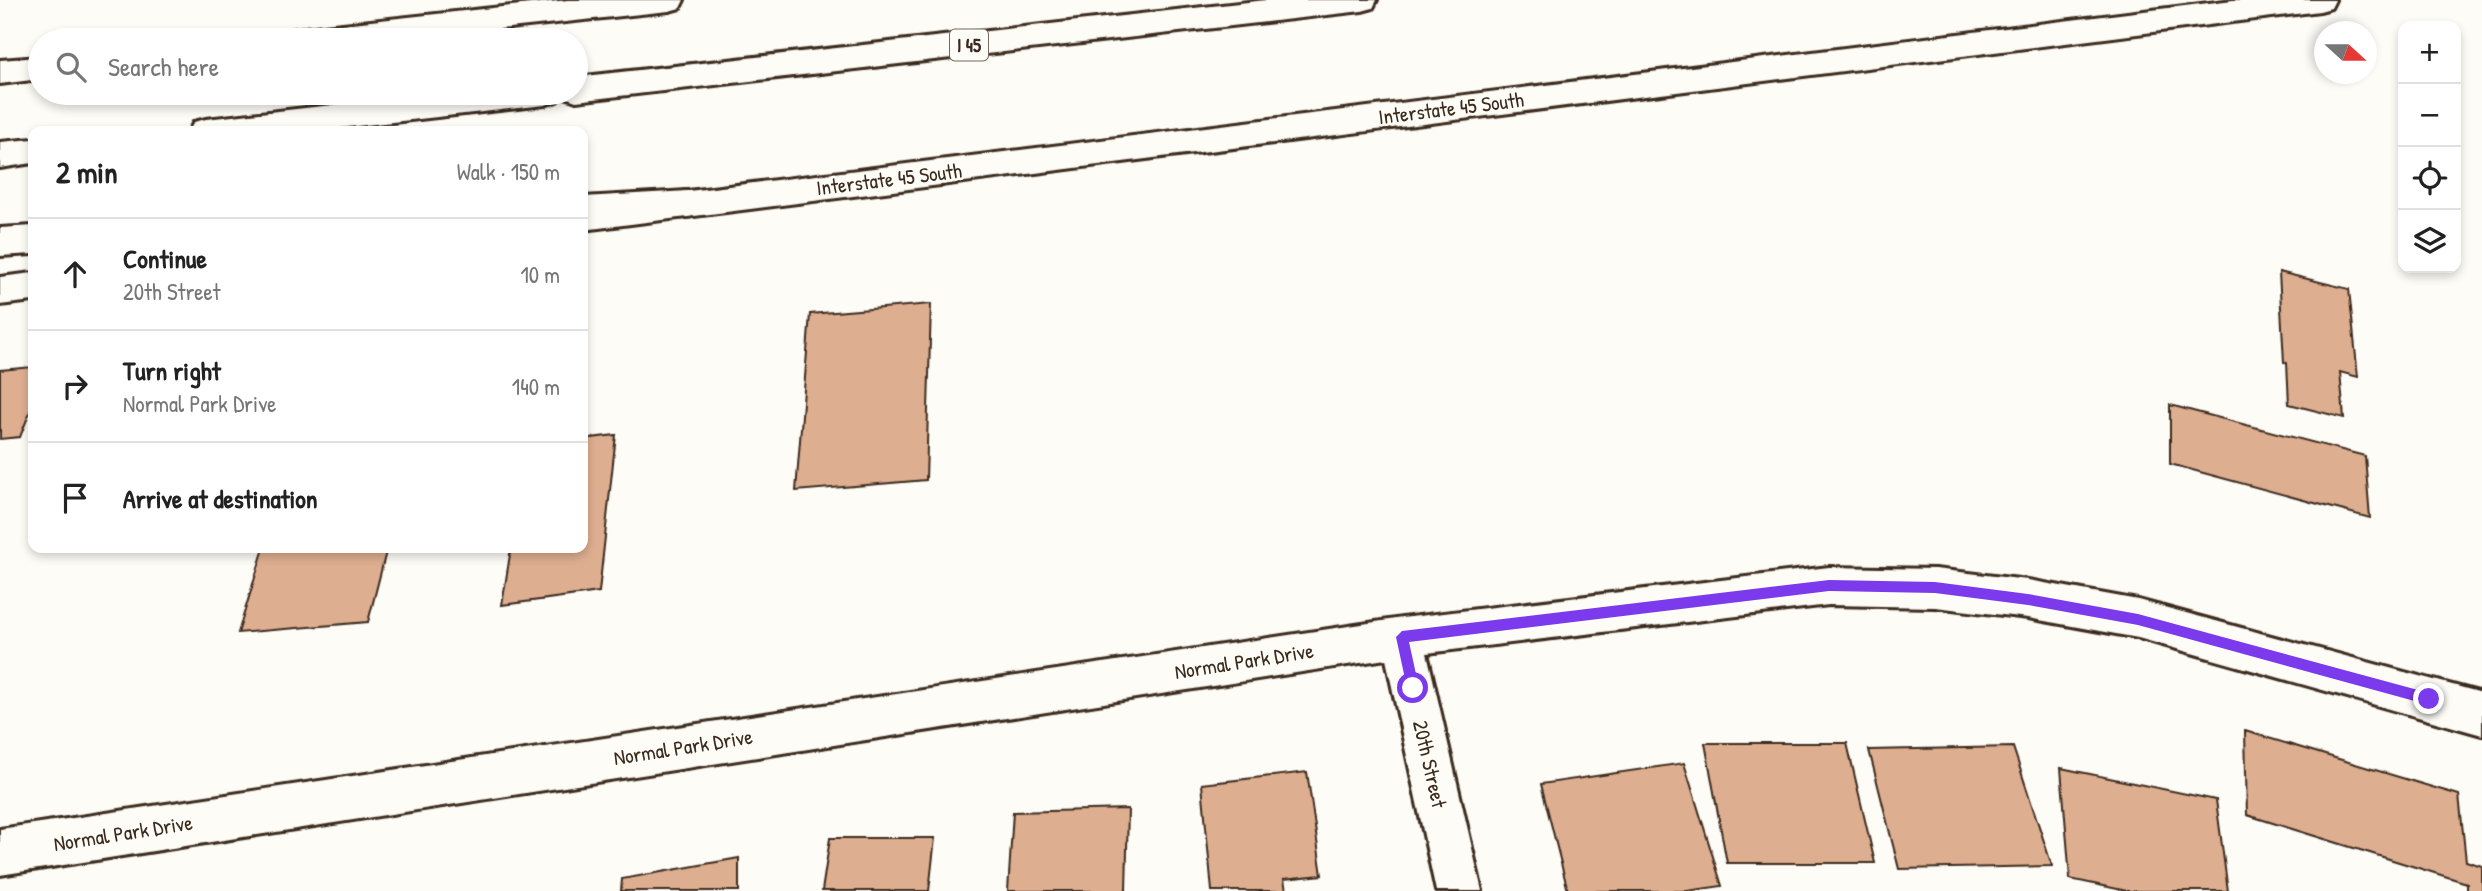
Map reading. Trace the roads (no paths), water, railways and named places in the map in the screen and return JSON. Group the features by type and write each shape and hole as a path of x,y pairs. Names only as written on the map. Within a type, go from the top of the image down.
{"main road":[{"path":"408,28 669,0"},
{"name":"I 45","path":"588,88 1362,0"},
{"name":"Interstate 45 South","path":"588,217 2320,0"},
{"path":"0,72 28,69"},
{"path":"251,126 438,105"},
{"path":"0,155 28,152"},
{"path":"588,210 688,204"},
{"path":"0,242 28,240"},
{"path":"0,291 28,288"},
{"name":"Normal Park Drive","path":"0,852 1402,637 1829,586 1935,588 2028,599 2138,620 2482,714"},
{"name":"20th Street","path":"1402,637 1459,891"}]}
